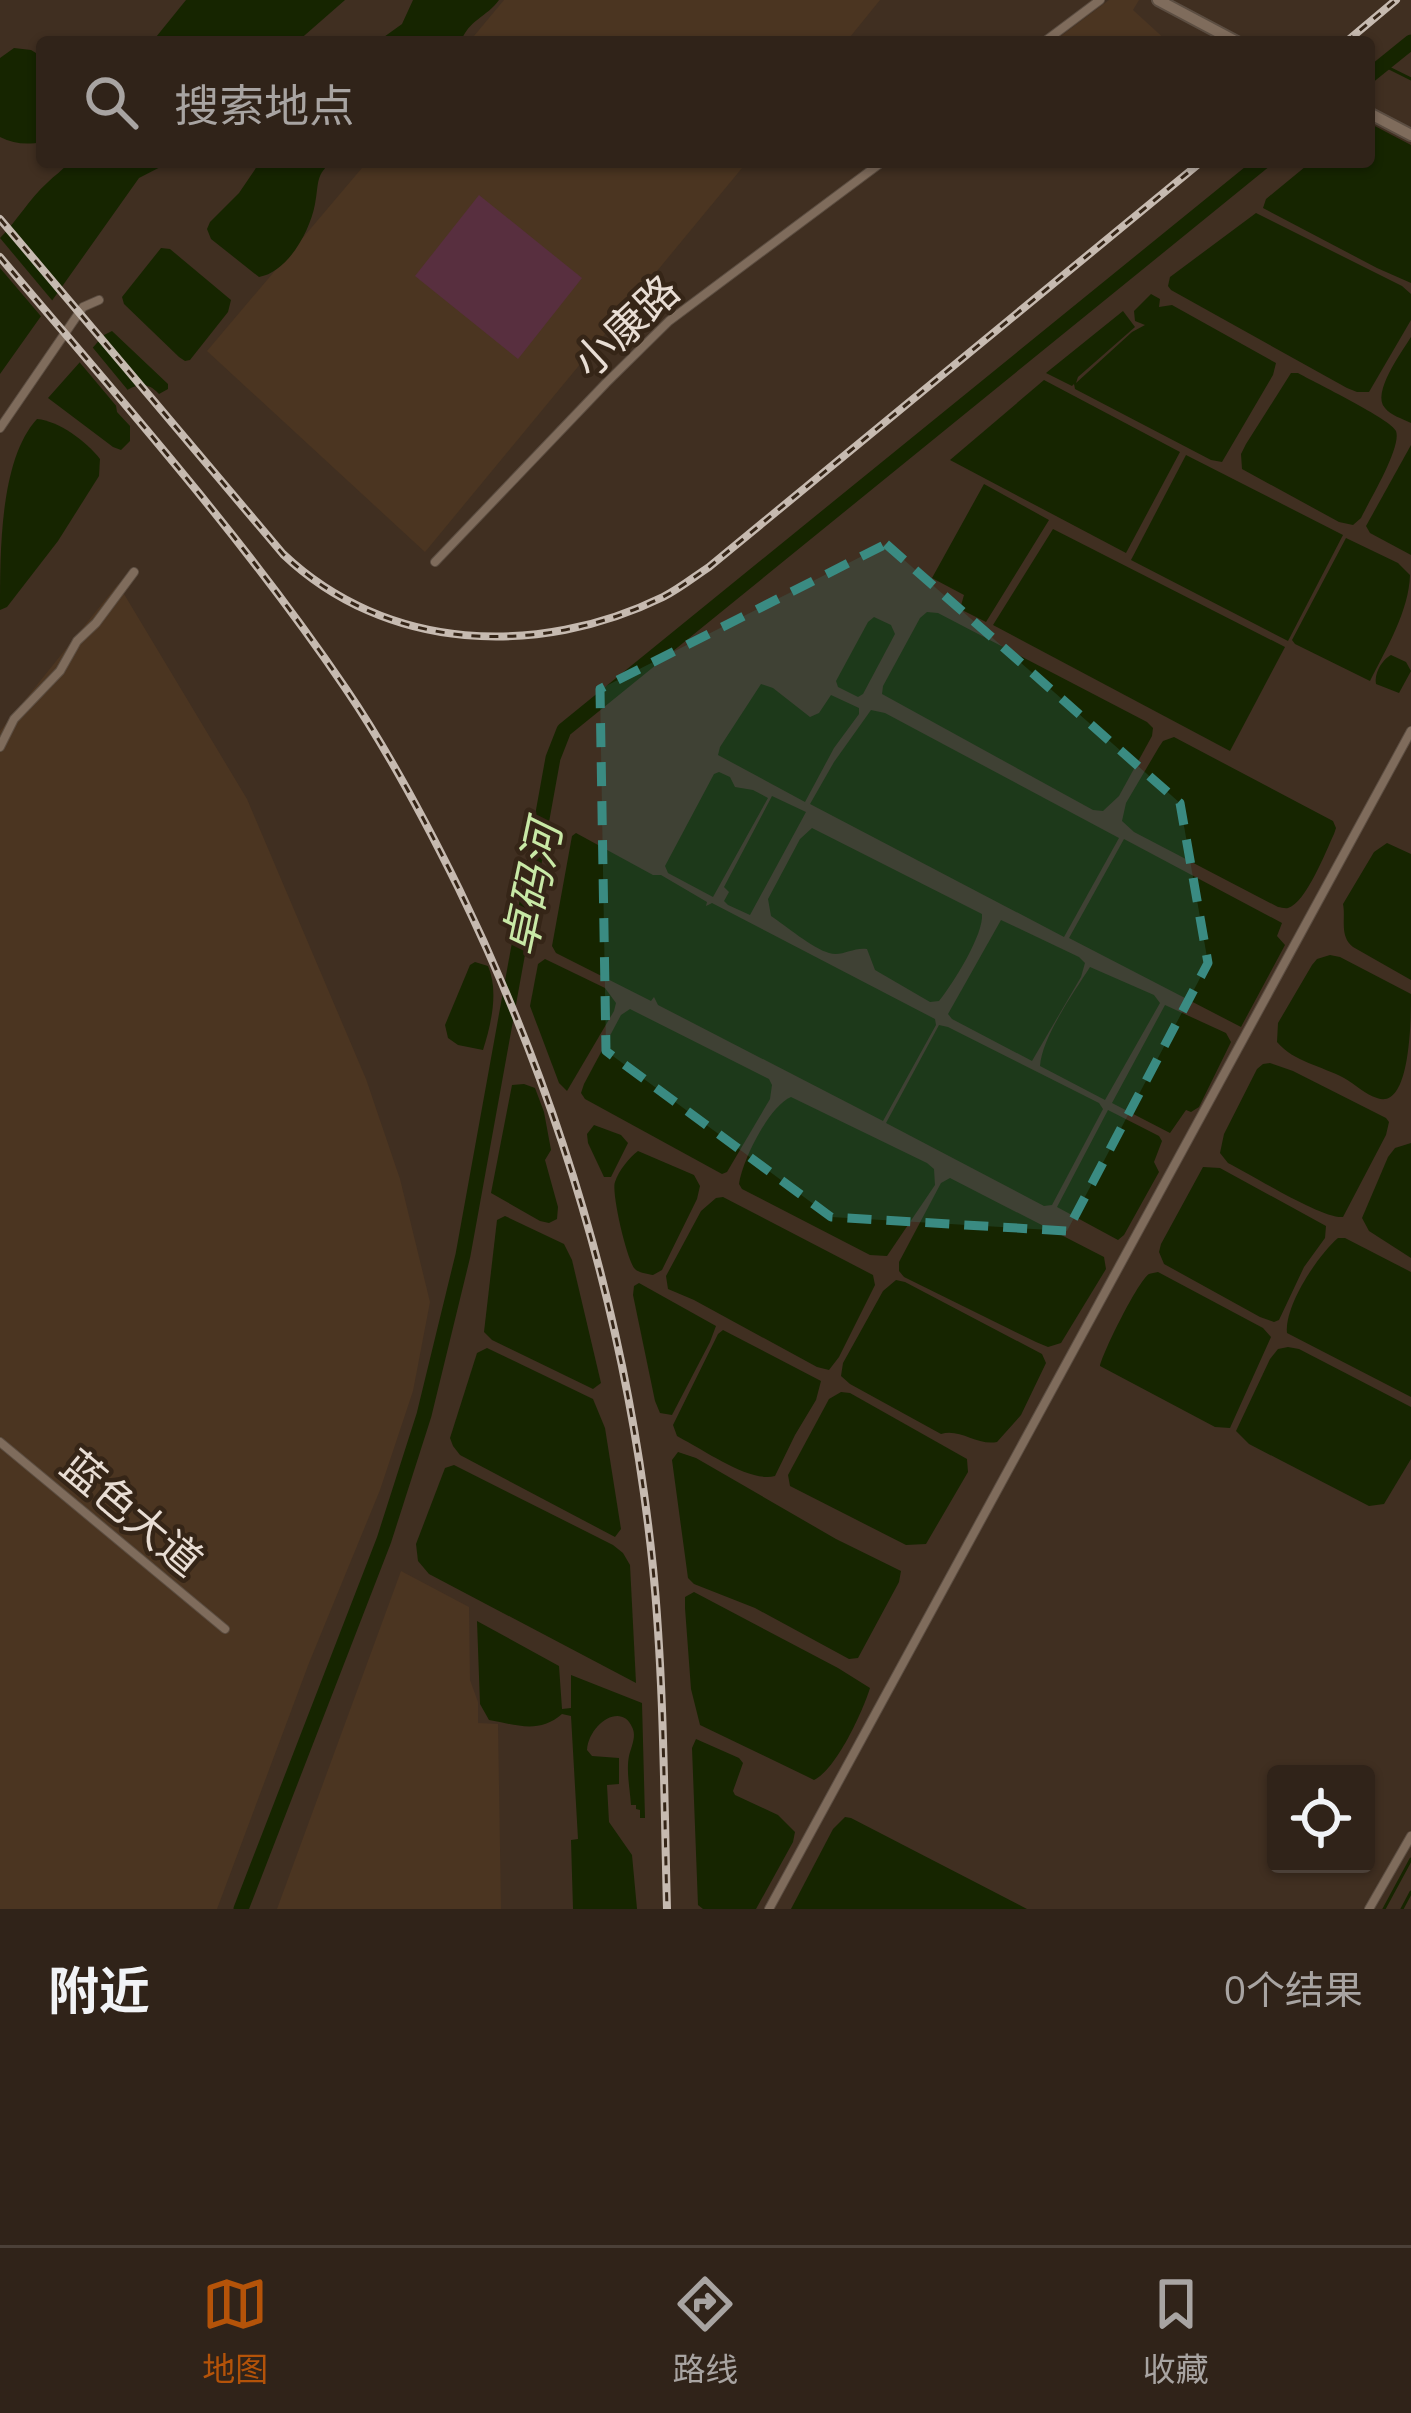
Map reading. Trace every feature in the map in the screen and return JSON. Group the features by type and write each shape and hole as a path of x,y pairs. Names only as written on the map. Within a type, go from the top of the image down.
{"main road":[{"path":"1158,0 1226,36"},
{"path":"1375,116 1411,135"}],"street":[{"path":"1052,36 1100,0"},
{"name":"小康路","path":"435,562 669,321 874,168"},
{"path":"0,428 83,308 99,300"},
{"path":"0,747 14,719 60,671 77,640 96,623 134,572"},
{"path":"769,1909 1411,731"},
{"name":"蓝色大道","path":"0,1442 225,1629"},
{"path":"1369,1909 1411,1836"}],"highlighted area":[{"path":"886,544 1180,803 1208,963 1067,1231 831,1217 606,1051 600,689"}],"shaded area":[{"path":"186,0 345,0 304,36 157,36"},
{"path":"413,0 499,0 464,36 385,36 402,24"},
{"path":"504,0 880,0 851,36 474,36"},
{"path":"1109,0 1139,0 1133,10 1161,36 1061,36"},
{"path":"14,48 36,53 36,142 0,137 0,58"},
{"path":"1375,126 1411,145 1411,283 1263,208 1266,199 1304,168 1375,168"},
{"path":"63,168 158,168 139,178 0,374 0,238"},
{"path":"256,168 325,168 303,238 270,274 259,277 211,239 207,229"},
{"path":"362,168 742,168 425,552 207,351"},
{"path":"479,195 582,278 518,359 415,276"},
{"path":"1256,213 1411,294 1411,320 1369,392 1347,388 1168,286 1170,277"},
{"path":"161,248 170,249 231,300 228,312 190,360 179,357 122,297"},
{"path":"1151,294 1160,299 1159,307 1172,305 1276,363 1222,462 1046,373 1123,311 1135,327 1076,383 1145,325 1135,321 1134,311"},
{"path":"112,331 168,384 159,394 142,385 115,399 117,412 130,426 130,441 121,450 48,398"},
{"path":"1411,337 1411,423 1385,408 1382,393"},
{"path":"1291,373 1352,401 1396,431 1384,474 1353,525 1339,522 1242,469 1246,444"},
{"path":"1044,380 1180,452 1126,553 950,460"},
{"path":"37,419 63,428 87,445 100,459 99,476 58,541 0,610 9,481 25,436"},
{"path":"1411,445 1411,555 1370,533 1366,526"},
{"path":"1186,455 1343,535 1288,641 1131,560"},
{"path":"984,484 1049,520 986,622 960,609 964,595 932,578"},
{"path":"1053,529 1285,647 1230,751 993,625"},
{"path":"1346,538 1398,563 1410,575 1401,616 1370,681 1292,640"},
{"path":"118,584 247,799 366,1079 400,1179 430,1302 413,1391 380,1490 217,1909 0,1909 0,731"},
{"path":"927,612 938,613 1147,722 1153,728 1152,736 1119,796 1103,811 1093,810 882,694"},
{"path":"874,617 891,625 895,634 858,697 838,687 836,681"},
{"path":"1391,655 1406,662 1411,671 1399,693 1376,684 1379,667"},
{"path":"761,684 810,717 819,713 831,695 859,708 805,802 718,755"},
{"path":"871,710 885,713 1119,838 1064,937 810,804"},
{"path":"1174,737 1333,821 1336,828 1321,864 1295,904 1278,907 1134,832 1122,821 1126,803 1159,747"},
{"path":"719,772 730,777 735,787 768,798 713,897 668,873 665,866"},
{"path":"772,796 806,812 750,915 724,901 729,892 724,887"},
{"path":"812,828 982,914 973,946 939,1001 930,1002 875,970 867,949 829,953 771,916 768,899 800,839"},
{"path":"576,833 661,875 707,902 706,906 712,903 935,1019 936,1025 883,1121 658,1005 654,997 651,1001 556,953 552,946"},
{"path":"1124,839 1282,923 1277,936 1285,945 1241,1027 1069,938"},
{"path":"1387,843 1411,854 1411,980 1353,947 1344,932 1343,904 1374,852"},
{"path":"1001,920 1085,963 1032,1061 948,1014"},
{"path":"1330,955 1411,994 1407,1060 1397,1091 1388,1098 1369,1094 1277,1042 1278,1023 1312,965"},
{"path":"545,959 605,988 616,1003 567,1091 559,1083 530,1006 538,964"},
{"path":"475,962 488,966 493,986 483,1050 458,1045 448,1038 445,1025"},
{"path":"1090,967 1154,995 1160,1003 1105,1100 1040,1066 1052,1029"},
{"path":"1165,1005 1226,1033 1231,1042 1199,1107 1186,1110 1170,1133 1112,1103"},
{"path":"630,1009 769,1079 770,1099 727,1172 722,1174 581,1093 621,1015"},
{"path":"939,1025 1103,1109 1052,1205 1044,1206 886,1123"},
{"path":"1270,1063 1389,1122 1343,1217 1287,1195 1228,1163 1220,1153 1224,1134 1257,1069"},
{"path":"512,1085 535,1088 551,1150 545,1160 558,1207 557,1219 549,1223 491,1193"},
{"path":"791,1097 934,1169 935,1185 887,1256 870,1255 742,1189 741,1174 758,1135 774,1111"},
{"path":"1108,1110 1162,1141 1154,1162 1159,1172 1118,1240 1057,1207"},
{"path":"594,1125 621,1135 628,1143 611,1177 604,1177 588,1143 587,1134"},
{"path":"1411,1143 1411,1258 1369,1231 1362,1218 1388,1157 1395,1148"},
{"path":"638,1151 694,1175 700,1186 662,1270 653,1275 632,1263 615,1199 617,1178"},
{"path":"1203,1167 1220,1168 1326,1226 1325,1238 1304,1267 1279,1320 1260,1317 1164,1264 1161,1244"},
{"path":"950,1178 1104,1257 1106,1269 1061,1343 1048,1347 1036,1342 899,1271 899,1262 941,1183"},
{"path":"723,1197 873,1275 875,1285 829,1370 668,1289 666,1276 701,1211"},
{"path":"505,1216 564,1244 572,1260 601,1383 593,1389 484,1332 497,1220"},
{"path":"1338,1238 1411,1272 1411,1397 1287,1333 1291,1309 1304,1282"},
{"path":"1158,1272 1263,1328 1271,1337 1230,1428 1215,1427 1100,1366 1137,1289 1149,1274"},
{"path":"896,1280 1042,1354 1046,1363 1021,1415 997,1442 941,1434 841,1376 843,1363 883,1291"},
{"path":"639,1283 716,1326 672,1415 660,1413 655,1401 633,1295"},
{"path":"723,1330 821,1381 816,1400 775,1476 754,1475 729,1465 677,1436 673,1425"},
{"path":"1288,1347 1411,1407 1411,1459 1384,1504 1369,1506 1249,1444 1236,1431 1270,1359 1278,1349"},
{"path":"487,1348 593,1399 605,1428 621,1529 615,1537 460,1455 453,1446 450,1438 477,1353"},
{"path":"841,1392 967,1459 968,1472 926,1544 906,1545 790,1486 788,1475 829,1399"},
{"path":"678,1452 901,1571 858,1658 849,1659 688,1578 672,1460"},
{"path":"454,1465 623,1553 630,1565 636,1683 429,1574 418,1561 416,1544 445,1468"},
{"path":"401,1571 469,1607 470,1680 478,1702 478,1723 498,1724 501,1909 277,1909"},
{"path":"694,1592 870,1688 840,1753 814,1780 700,1725 691,1689 685,1608 685,1597"},
{"path":"477,1621 559,1666 562,1709 571,1708 571,1675 642,1703 645,1818 631,1805 628,1768 634,1734 627,1720 621,1716 606,1719 593,1732 587,1750 592,1756 619,1758 619,1784 607,1785 609,1822 632,1855 637,1909 573,1909 571,1840 578,1839 571,1716 562,1714 536,1726 489,1720 480,1704"},
{"path":"696,1739 739,1758 743,1763 735,1795 778,1815 795,1832 756,1909 703,1909 698,1905 692,1748"},
{"path":"845,1817 1027,1909 791,1909 833,1829"}],"pier":[{"path":"0,238 56,305 45,321 0,268"},
{"path":"89,343 131,394 122,401 123,414 76,358"}],"waterway":[{"name":"卓码河","path":"1375,71 1411,42"},
{"path":"1383,65 1411,79"},
{"name":"卓码河","path":"241,1909 384,1540 424,1415 463,1255 553,758 564,730 1256,168"},
{"path":"1384,1909 1411,1859"},
{"path":"1402,1909 1411,1892"}],"railway":[{"path":"1353,36 1396,0"},
{"path":"0,219 283,554 324,586 368,611 416,627 515,636 615,617 686,583 1194,168"},
{"path":"0,257 222,522 346,689 446,863 530,1052 586,1220 627,1392 642,1480 659,1653 667,1909"}]}
